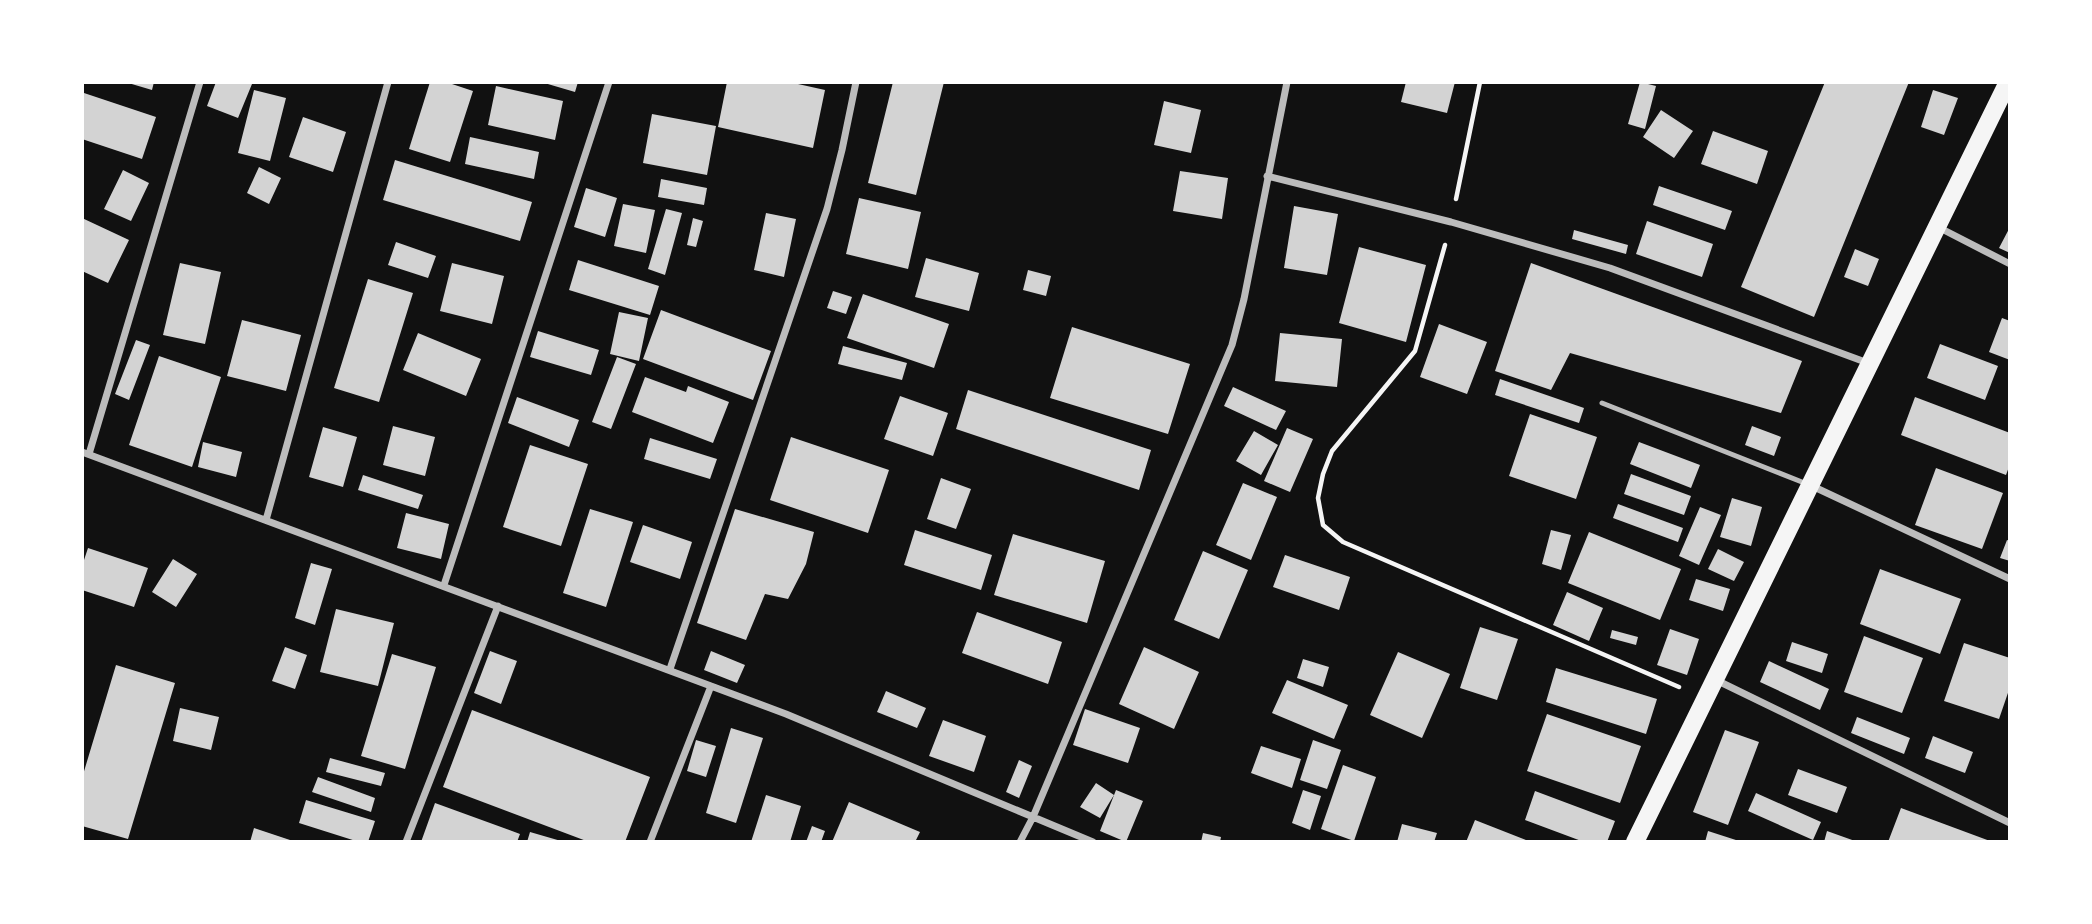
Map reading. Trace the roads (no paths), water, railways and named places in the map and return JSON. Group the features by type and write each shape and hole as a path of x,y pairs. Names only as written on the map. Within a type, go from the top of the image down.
{"main road":[{"path":"1635,842 2008,82"}],"street":[{"path":"200,82 86,453 670,669 881,751 1093,842"},
{"path":"266,520 388,82"},
{"path":"443,585 609,82"},
{"path":"670,669 823,221 856,82"},
{"path":"1020,842 1033,817 1232,345 1244,299 1287,82"},
{"path":"1267,176 1451,222 1610,268 1868,364"},
{"path":"1936,226 2010,264"},
{"path":"1811,486 2010,579"},
{"path":"406,842 498,606"},
{"path":"1716,679 2010,823"},
{"path":"650,842 711,686"}],"lane":[{"path":"1602,403 1811,486"}]}
